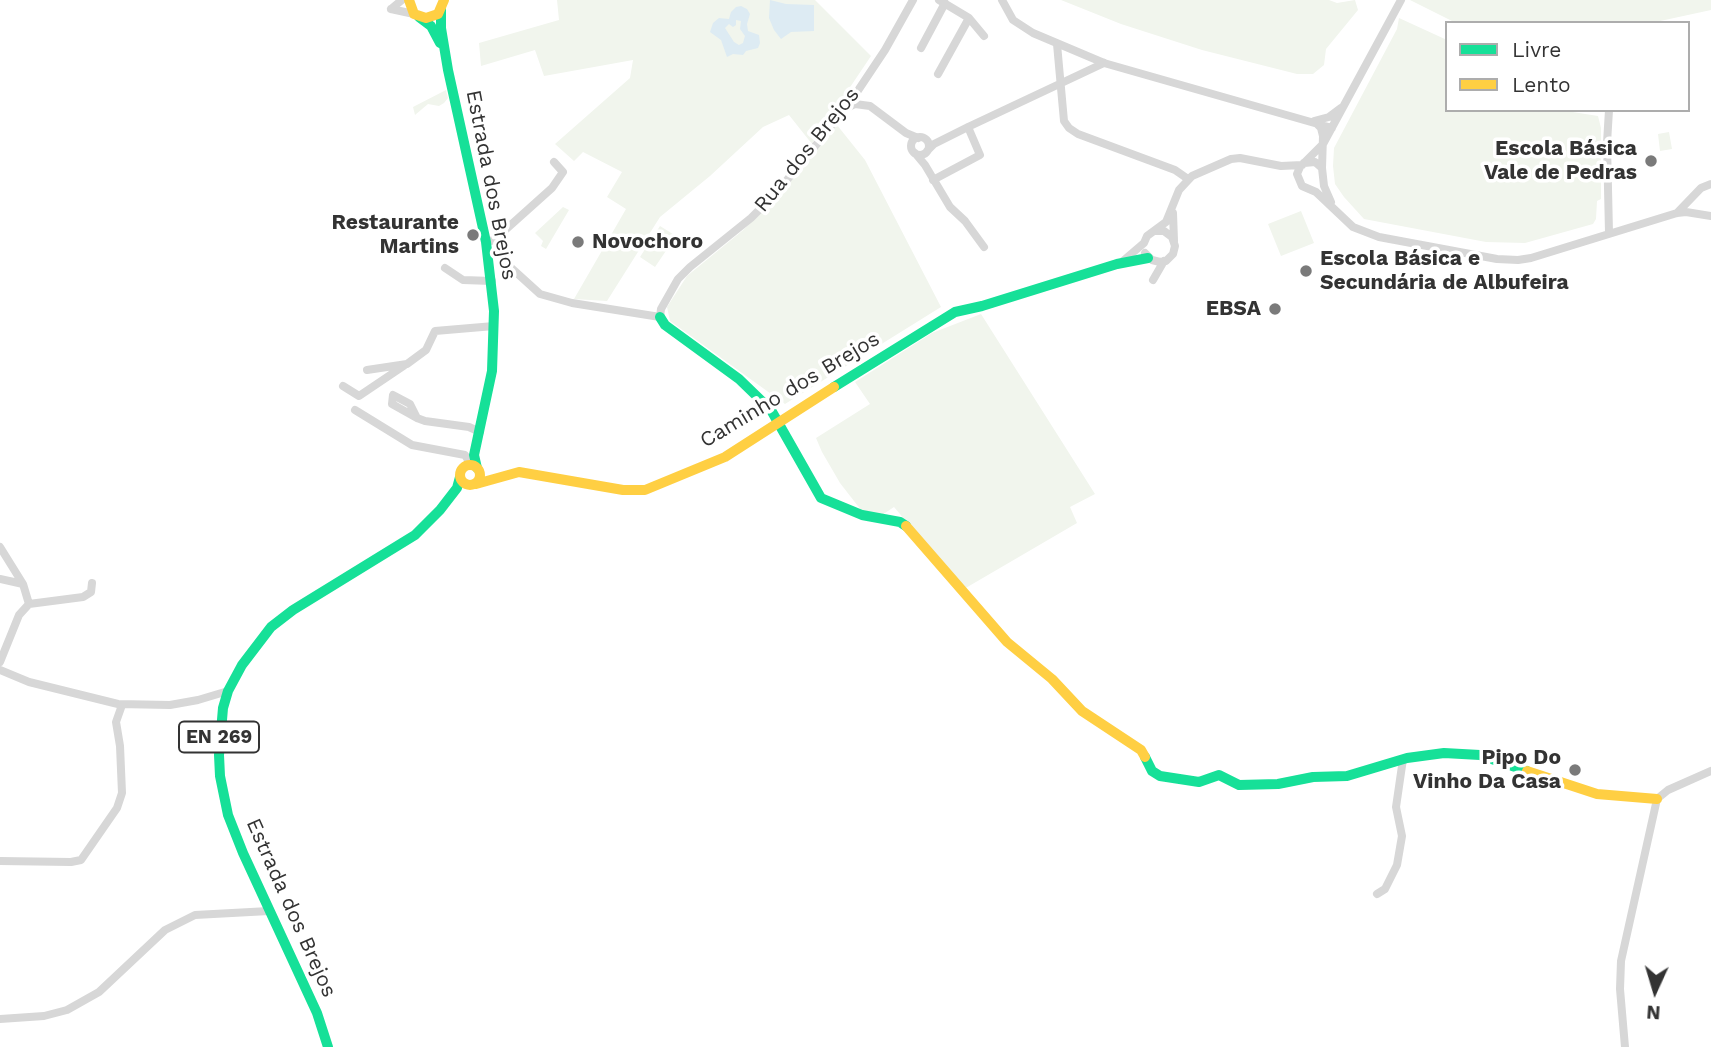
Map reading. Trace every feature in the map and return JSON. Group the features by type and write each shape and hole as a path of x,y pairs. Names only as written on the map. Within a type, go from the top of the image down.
{"street":[{"path":"402,0 391,9 416,15"},
{"name":"EN 269","path":"409,0 416,15 432,18 444,4"},
{"name":"Rua dos Brejos","path":"660,317 661,309 678,279 751,218 777,192 843,110 914,0"},
{"path":"1002,0 1013,20 1033,33 1104,63 1332,128"},
{"path":"1297,178 1303,164 1323,144 1400,1"},
{"path":"921,48 942,2 969,18 984,36"},
{"name":"Estrada dos Brejos","path":"444,4 440,19 448,70"},
{"name":"Estrada dos Brejos","path":"416,15 430,26 438,37 490,241 494,326 492,372 480,433"},
{"path":"938,74 969,18"},
{"path":"1057,44 1064,121 1069,128 1078,134 1175,170 1188,178"},
{"path":"913,151 922,155 934,144 1104,63"},
{"path":"866,78 866,103"},
{"path":"855,95 906,133 928,144 927,151"},
{"path":"843,110 850,105 866,103"},
{"path":"1314,121 1329,117 1344,105"},
{"path":"1609,112 1609,233"},
{"path":"890,120 950,207 965,221 984,247"},
{"path":"1314,121 1321,128 1324,186 1338,213"},
{"path":"933,180 981,155 968,127"},
{"path":"913,151 912,143 921,139 948,137"},
{"path":"1117,264 1132,255 1147,236 1166,222 1179,190 1188,178 1231,159 1240,158 1281,166 1315,162 1322,168"},
{"path":"490,267 498,265 502,250 490,241 552,188 563,172 554,162"},
{"path":"1281,166 1297,178 1302,186 1321,195 1353,227 1379,237 1497,259 1531,258 1677,213 1709,216"},
{"path":"1311,189 1321,185 1324,178"},
{"path":"1677,213 1704,185 1711,184"},
{"path":"1697,193 1695,202 1698,209 1709,216"},
{"path":"1144,243 1153,280 1164,261 1173,254 1173,209"},
{"path":"1155,231 1164,231 1174,241"},
{"path":"502,258 540,294 602,309 660,317 665,325 739,379 771,410 821,498 862,515 900,522 910,529 1007,642 1052,679 1082,711 1141,750 1152,771 1183,781 1199,782 1219,775 1239,785 1278,785 1313,777 1347,776 1403,759 1444,753 1480,755 1597,794 1657,799"},
{"path":"1150,259 1164,261"},
{"name":"Caminho dos Brejos","path":"477,477 492,478 519,472 623,490 645,490 726,457 955,312 1117,264 1150,259"},
{"path":"445,268 463,279 492,281"},
{"path":"344,386 359,396 426,350 435,331 494,326"},
{"path":"367,370 407,364"},
{"path":"355,410 412,445 465,455 464,468 466,484 477,477 469,465 464,468"},
{"path":"417,418 469,427 480,433"},
{"name":"EN 269","path":"440,510 457,488 480,433"},
{"name":"EN 269","path":"440,510 477,477 474,455 480,433"},
{"name":"Estrada dos Brejos","path":"328,1047 317,1013 235,835 223,795 219,741 228,691 250,653 281,618 415,535 440,510"},
{"path":"0,547 23,584 29,604"},
{"path":"0,579 23,584"},
{"path":"0,662 19,615 29,604 83,597 91,592 92,583"},
{"path":"0,670 42,686 121,705 170,705 228,691"},
{"path":"0,861 81,860 117,808 122,793 116,722 121,705"},
{"path":"1377,894 1385,889 1397,865 1402,836 1396,807 1403,759"},
{"path":"1625,1047 1620,989 1621,961 1657,799 1668,790 1711,771"},
{"path":"0,1019 44,1016 67,1010 99,992 165,930 195,915 269,911"}],"shaded area":[{"path":"557,0 815,0 871,56 812,144 789,115 763,127 660,217 607,301 574,299 626,209 607,197 622,172 583,152 574,161 555,144 630,78 633,60 544,76 535,50 481,66 479,43 559,20"},
{"path":"770,0 786,4 814,5 814,31 791,32 781,39 769,18"},
{"path":"1061,0 1329,0 1337,3 1355,0 1358,10 1326,49 1324,65 1313,74 1297,74 1202,50 1121,24"},
{"path":"1410,0 1711,0 1711,10 1660,21 1452,21"},
{"path":"736,7 747,9 750,14 748,31 759,35 760,43 758,48 746,51 743,55 733,54 727,57 721,40 710,32 713,23 719,18 729,19","holes":["736,20 741,21 740,29 745,36 743,43 739,45 725,28 729,24 733,27 736,25"]},
{"path":"1399,18 1445,39 1445,112 1573,112 1598,116 1601,128 1601,199 1597,201 1593,224 1525,243 1486,242 1364,219 1335,184 1334,148 1397,29"},
{"path":"446,90 448,98 444,103 439,106 428,104 415,115 413,107"},
{"path":"837,125 865,160 941,307 785,404 670,321 667,307 687,276 778,197"},
{"path":"1669,132 1672,149 1660,151 1658,134"},
{"path":"563,207 569,210 546,249 541,246 543,241 535,233"},
{"path":"1301,211 1314,243 1281,256 1268,224"},
{"path":"660,226 676,236 655,267 640,257"},
{"path":"981,314 1095,494 1070,507 1077,523 964,589 894,507 882,515 861,510 840,483 816,438 870,404 855,382 932,333"}],"traffic: fast":[{"path":"441,10 448,70 486,242 494,311 492,371 474,455 477,468"},
{"path":"419,17 431,26 440,43"},
{"path":"834,387 955,312 1117,264 1148,258"},
{"path":"660,317 665,325 739,379 771,410 821,498 862,515 900,522 906,526"},
{"path":"328,1047 317,1013 228,815 220,776 219,755 223,708 228,691 242,665 271,627 293,610 415,535 440,510 457,488 460,477"},
{"path":"1145,757 1152,771 1160,776 1199,782 1219,775 1239,785 1278,784 1313,777 1347,776 1407,758 1444,753 1480,755 1527,771"}],"traffic: slow":[{"path":"409,0 414,14 426,18 438,14 444,0"},
{"path":"476,484 519,472 623,490 645,490 725,457 834,387"},
{"path":"470,465 477,468 480,475 477,482 470,485 463,482 460,475 463,468 470,465"},
{"path":"906,526 1007,642 1052,679 1082,711 1141,750 1145,757"},
{"path":"1527,771 1597,794 1657,799"}],"place":[{"name":"Escola Básica Vale de Pedras","path":"1651,161"},
{"name":"Restaurante Martins","path":"473,235"},
{"name":"Novochoro","path":"578,242"},
{"name":"Escola Básica e Secundária de Albufeira","path":"1306,271"},
{"name":"EBSA","path":"1275,309"},
{"name":"Pipo Do Vinho Da Casa","path":"1575,770"}]}
